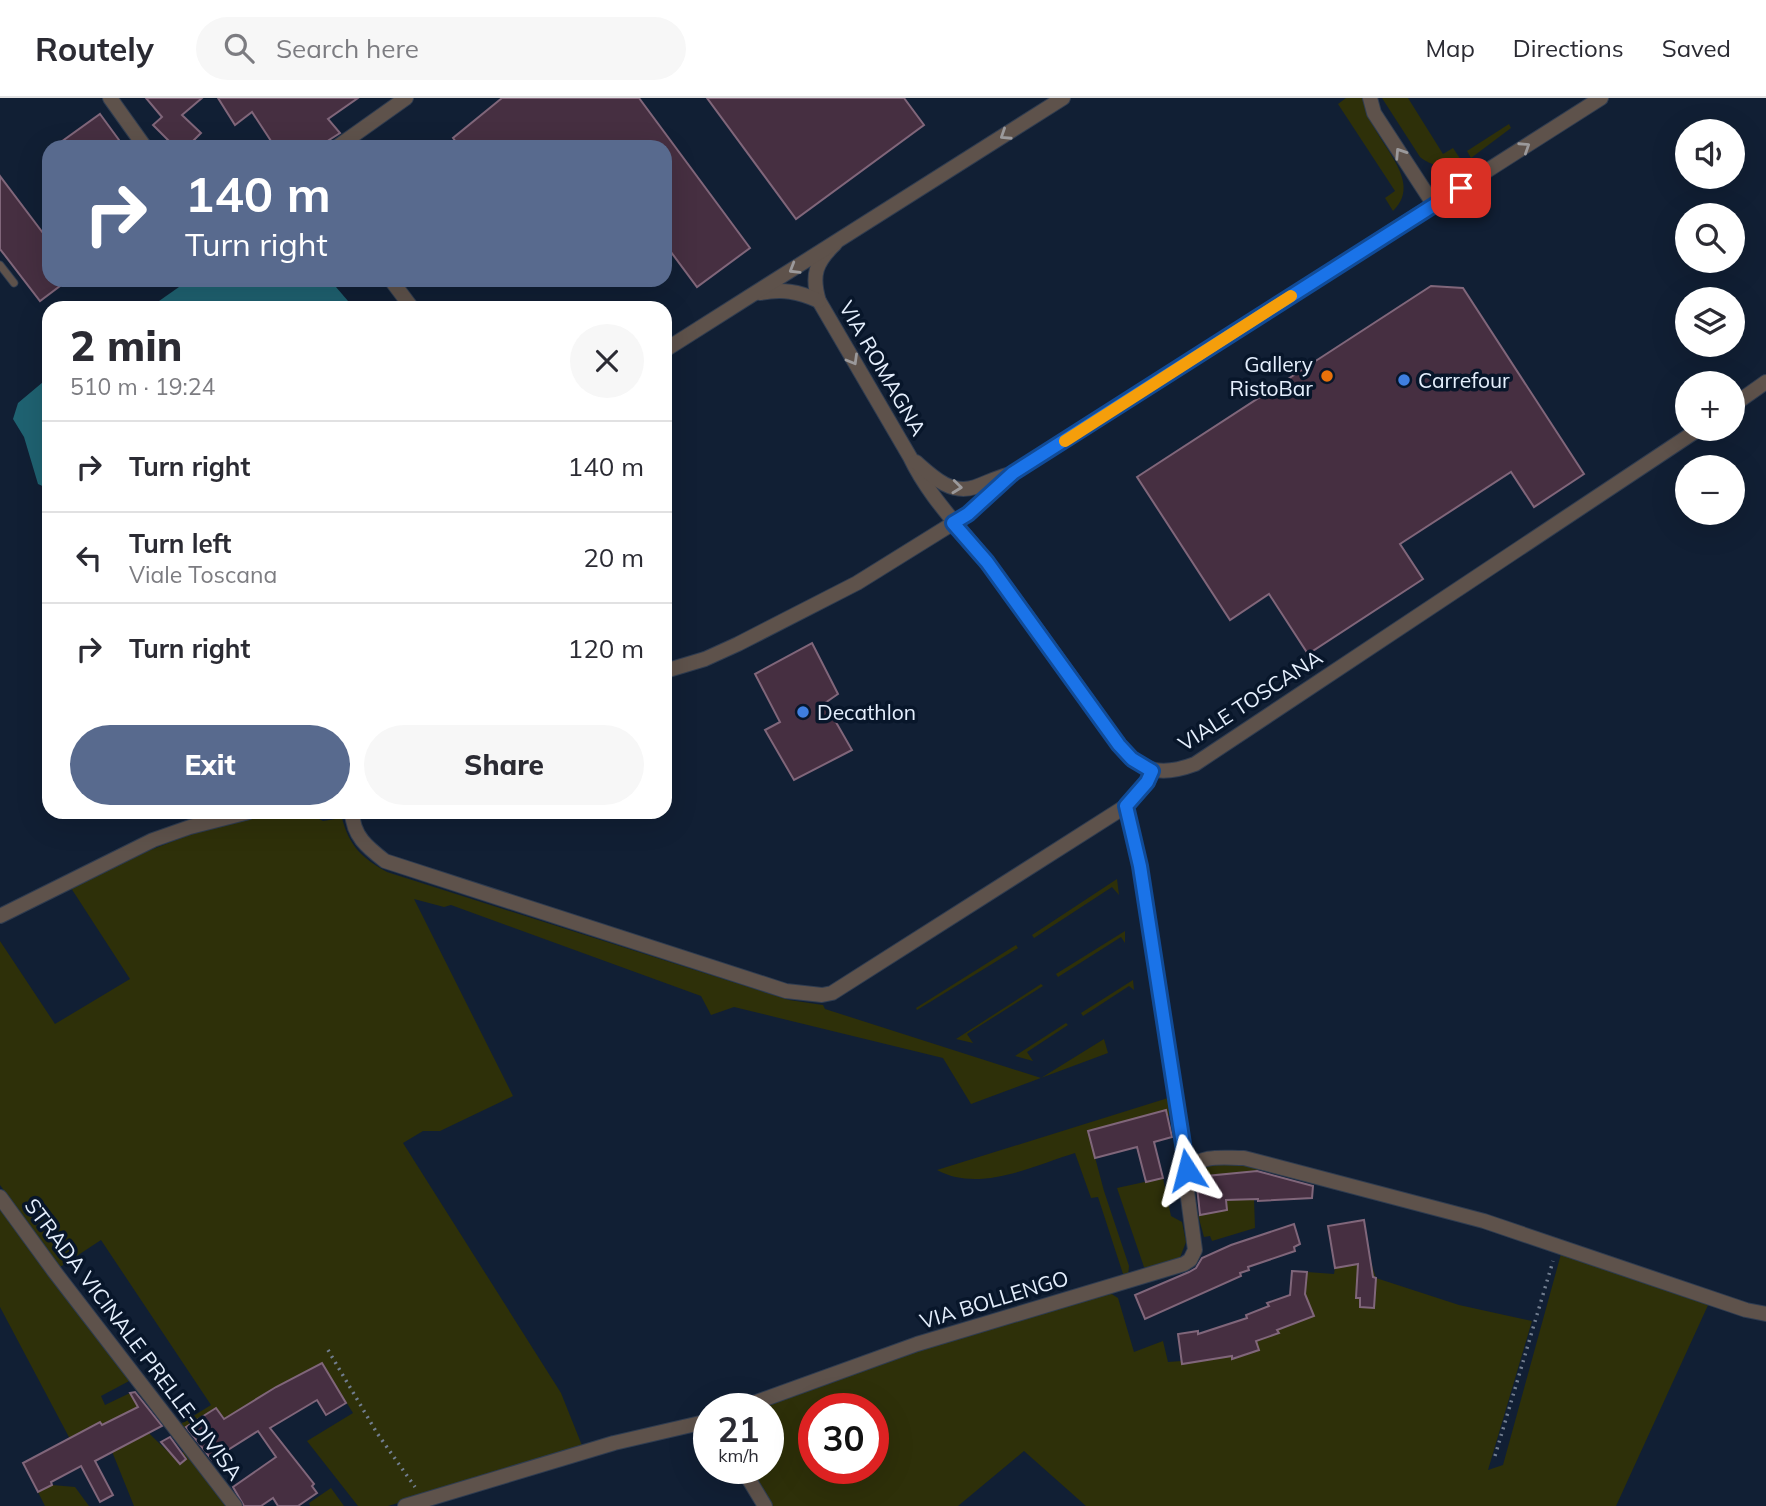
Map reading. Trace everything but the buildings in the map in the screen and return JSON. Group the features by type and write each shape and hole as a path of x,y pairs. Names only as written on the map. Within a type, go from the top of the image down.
{"street":[{"path":"110,98 140,140"},
{"path":"347,140 406,98"},
{"path":"672,346 1063,98"},
{"path":"1370,98 1374,113 1434,205"},
{"path":"672,669 705,659 738,644 858,583 968,514 1013,473 1601,98"},
{"path":"819,301 815,274 821,257 835,244"},
{"path":"753,294 777,290 800,292 819,301"},
{"name":"VIA ROMAGNA","path":"819,301 910,457"},
{"path":"1745,397 1766,382"},
{"name":"VIALE TOSCANA","path":"1152,771 1176,771 1195,764 1681,441"},
{"path":"910,457 945,486 958,489 978,486 1013,473"},
{"path":"353,819 355,832 368,848 385,861 786,991 821,995 832,993 1126,806 1147,782 1152,771 1132,759 1119,745 987,562 929,492 910,457"},
{"name":"VIA BOLLENGO","path":"781,1393 917,1344 1184,1264 1190,1259 1195,1250 1186,1177 1140,866 1126,806"},
{"path":"0,916 153,840 221,819"},
{"path":"1186,1177 1198,1160 1244,1158 1484,1221 1746,1310 1766,1314"},
{"name":"STRADA VICINALE PRELLE-DIVISA","path":"0,1197 235,1506"},
{"path":"405,1506 614,1443 693,1425"},
{"path":"751,1484 765,1506"}],"lane":[{"path":"0,265 14,283"}],"path":[{"path":"1495,1457 1557,1245"},
{"path":"328,1350 377,1433 424,1500"}],"shaded area":[{"path":"1346,98 1365,98 1367,112 1399,170 1404,184 1402,198 1393,211 1385,198 1395,191 1338,104"},
{"path":"1382,98 1408,98 1443,154 1453,148 1463,163 1441,166 1420,157"},
{"path":"1509,124 1511,128 1471,158 1467,151"},
{"path":"179,287 336,287 348,301 159,301"},
{"path":"42,383 42,486 38,484 24,437 13,419 18,403"},
{"path":"245,819 342,819 358,851 387,872 789,1000 823,1005 825,1009 1041,1078 971,1104 943,1058 734,1007 711,1015 701,996 451,905 444,907 414,899 513,1096 440,1131 423,1131 403,1143 561,1393 583,1448 388,1506 358,1506 307,1441 353,1413 322,1363 276,1387 224,1420 216,1408 182,1429 179,1425 211,1405 101,1240 60,1267 0,1185 0,941 55,1024 130,979 71,888 148,851 189,835"},
{"path":"1117,879 1119,895 1112,887 1034,938 1032,935"},
{"path":"1125,931 1125,943 1121,937 1058,977 1056,974"},
{"path":"1016,945 1018,948 917,1010 916,1008"},
{"path":"1133,980 1134,990 1129,986 1083,1016 1081,1013"},
{"path":"1041,984 1043,986 967,1034 973,1043 956,1039"},
{"path":"1066,1023 1068,1025 1027,1052 1033,1061 1015,1056"},
{"path":"1104,1039 1108,1053 1041,1078"},
{"path":"1168,1098 1173,1114 1168,1116 1166,1110 1088,1131 1104,1191 1129,1266 1128,1276 1124,1277 1098,1197 1091,1198 1075,1153 1024,1170 988,1178 970,1179 937,1170"},
{"path":"1223,1163 1267,1169 1194,1177 1201,1167"},
{"path":"1163,1178 1171,1216 1182,1222 1186,1242 1179,1260 1149,1270 1144,1267 1117,1188"},
{"path":"1254,1199 1255,1228 1212,1241 1210,1236 1204,1237 1198,1215 1227,1210 1226,1200"},
{"path":"0,1207 131,1380 101,1396 105,1405 130,1393 138,1407 102,1425 100,1422 70,1439 0,1307"},
{"path":"1561,1254 1709,1303 1616,1506 1086,1506 1024,1451 958,1506 770,1506 756,1484 784,1484 784,1398 798,1393 798,1484 889,1484 889,1393 799,1393 956,1336 1110,1293 1118,1298 1134,1352 1163,1341 1168,1362 1182,1361 1183,1364 1202,1361 1230,1343 1233,1359 1259,1350 1256,1341 1313,1316 1304,1290 1307,1272 1334,1274 1335,1268 1371,1262 1376,1278 1459,1305 1532,1321 1488,1470 1503,1465","holes":["1357,1277 1375,1278 1375,1308 1360,1307"]},
{"path":"149,1433 179,1464 186,1459 182,1453 184,1451 229,1506 134,1506 111,1449 117,1449"},
{"path":"52,1485 75,1487 89,1506 45,1506 38,1492"},
{"path":"331,1488 344,1506 310,1506 309,1503"}],"slow traffic":[{"path":"1065,441 1291,296"}],"place":[{"name":"Gallery RistoBar","path":"1327,376"},
{"name":"Carrefour","path":"1404,380"},
{"name":"Decathlon","path":"803,712"}],"route":[{"path":"1187,1170 1140,866 1126,806 1147,782 1152,771 1132,759 1119,745 987,562 953,523 968,514 1013,473 1461,188"}]}
